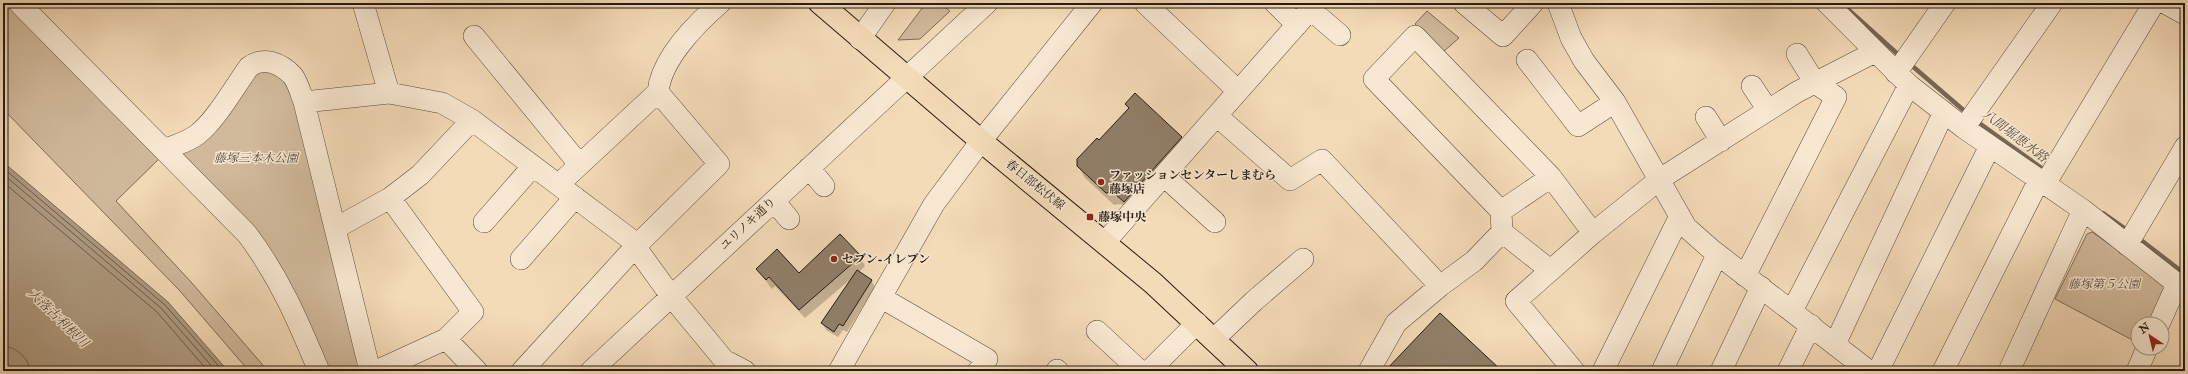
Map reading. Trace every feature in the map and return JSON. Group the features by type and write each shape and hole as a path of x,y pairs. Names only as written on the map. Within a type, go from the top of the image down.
{"main road":[{"name":"春日部松伏線","path":"820,3 980,141 1105,242 1197,323 1247,371"}],"street":[{"path":"19,3 247,234 268,261 300,325 319,371"},
{"path":"363,3 389,93"},
{"path":"522,258 567,191 579,164 658,92 659,83 669,61 697,23 720,3"},
{"path":"860,39 885,3"},
{"name":"ユリノキ通り","path":"591,371 987,3"},
{"path":"839,371 852,345 882,298 908,245 934,204 980,141 1092,3"},
{"path":"1146,3 1238,91"},
{"path":"1275,3 1308,12 1340,35"},
{"path":"1464,3 1503,36 1533,3"},
{"path":"1558,3 1571,38 1584,61 1615,102 1686,227 1717,254 1835,344 1849,364 1869,371"},
{"path":"1792,310 1903,79 1945,3"},
{"path":"1964,128 2052,3"},
{"path":"1943,371 2042,182 2154,3"},
{"path":"2165,3 2185,14"},
{"path":"1829,4 1903,79 1944,112 1964,128 2083,210 2181,287 2164,316"},
{"path":"1105,242 1308,12"},
{"path":"474,36 579,164"},
{"path":"1369,371 1396,324 1440,286 1474,261 1502,232 1501,211 1374,79 1415,36 1551,177 1593,233"},
{"path":"1574,371 1516,301 1593,233 1660,180 1768,110 1815,83 1875,52"},
{"path":"1721,371 1753,281 1836,97 1815,83 1797,54"},
{"path":"164,150 187,141 198,134 208,123 249,67 256,62 265,60 286,70 294,77 304,102 370,371"},
{"path":"1527,60 1578,126 1615,102"},
{"path":"1752,86 1768,110"},
{"path":"522,371 636,246 719,164 658,92"},
{"path":"304,102 389,93 442,103 472,120 629,238 671,296 724,360 745,371"},
{"path":"1835,344 1944,112"},
{"path":"1217,116 1290,180 1322,160 1440,286"},
{"path":"1706,117 1721,141"},
{"path":"336,228 390,198 420,175 472,120"},
{"path":"1878,371 1990,146"},
{"path":"2127,245 2185,148"},
{"path":"484,222 533,166"},
{"path":"809,168 824,186"},
{"path":"1164,176 1215,222"},
{"path":"1501,211 1551,177"},
{"path":"376,371 446,339 473,312 390,198"},
{"path":"774,200 789,219"},
{"path":"2015,369 2083,210"},
{"path":"1603,371 1680,216"},
{"path":"1502,232 1550,270"},
{"path":"1662,371 1717,254"},
{"path":"1214,339 1254,300 1303,259"},
{"path":"882,298 987,359 978,371"},
{"path":"1149,371 1197,323"},
{"path":"1788,371 1811,325"},
{"path":"1097,331 1140,371"},
{"path":"446,339 477,371"},
{"path":"2137,371 2144,356"}],"green space":[{"path":"3,3 13,3 163,155 116,201 191,282 268,371 249,371 180,291 3,109"},
{"path":"926,3 939,3 950,11 920,39 898,40"},
{"path":"1427,11 1459,38 1443,52 1415,24"},
{"name":"藤塚三本木公園","path":"260,66 289,80 364,371 325,371 298,309 173,151"},
{"name":"藤塚第５公園","path":"2092,232 2167,285 2157,316 2130,316 2130,339 2055,299 2087,234"}],"water":[{"name":"大落古利根川","path":"3,162 168,302 228,371 17,371 3,360"}],"building":[{"path":"1135,93 1182,137 1124,202 1113,192 1106,193 1077,166 1077,159 1097,138 1099,140 1129,108 1125,104"},
{"path":"840,234 861,256 799,310 769,277 766,280 756,269 777,249 799,273"},
{"path":"857,270 872,280 843,326 839,324 834,332 821,323"},
{"path":"1440,313 1502,371 1385,371"}],"waterway":[{"name":"八間堀悪水路","path":"1841,3 1901,57"},
{"name":"八間堀悪水路","path":"1910,64 1968,114"},
{"name":"八間堀悪水路","path":"1975,120 2047,172"},
{"name":"八間堀悪水路","path":"2103,213 2130,232"},
{"name":"八間堀悪水路","path":"2137,237 2185,274"}],"place":[{"name":"ファッションセンターしまむら 藤塚店","path":"1101,182"},
{"name":"藤塚中央","path":"1090,217"},
{"name":"セブン-イレブン","path":"834,259"}]}
